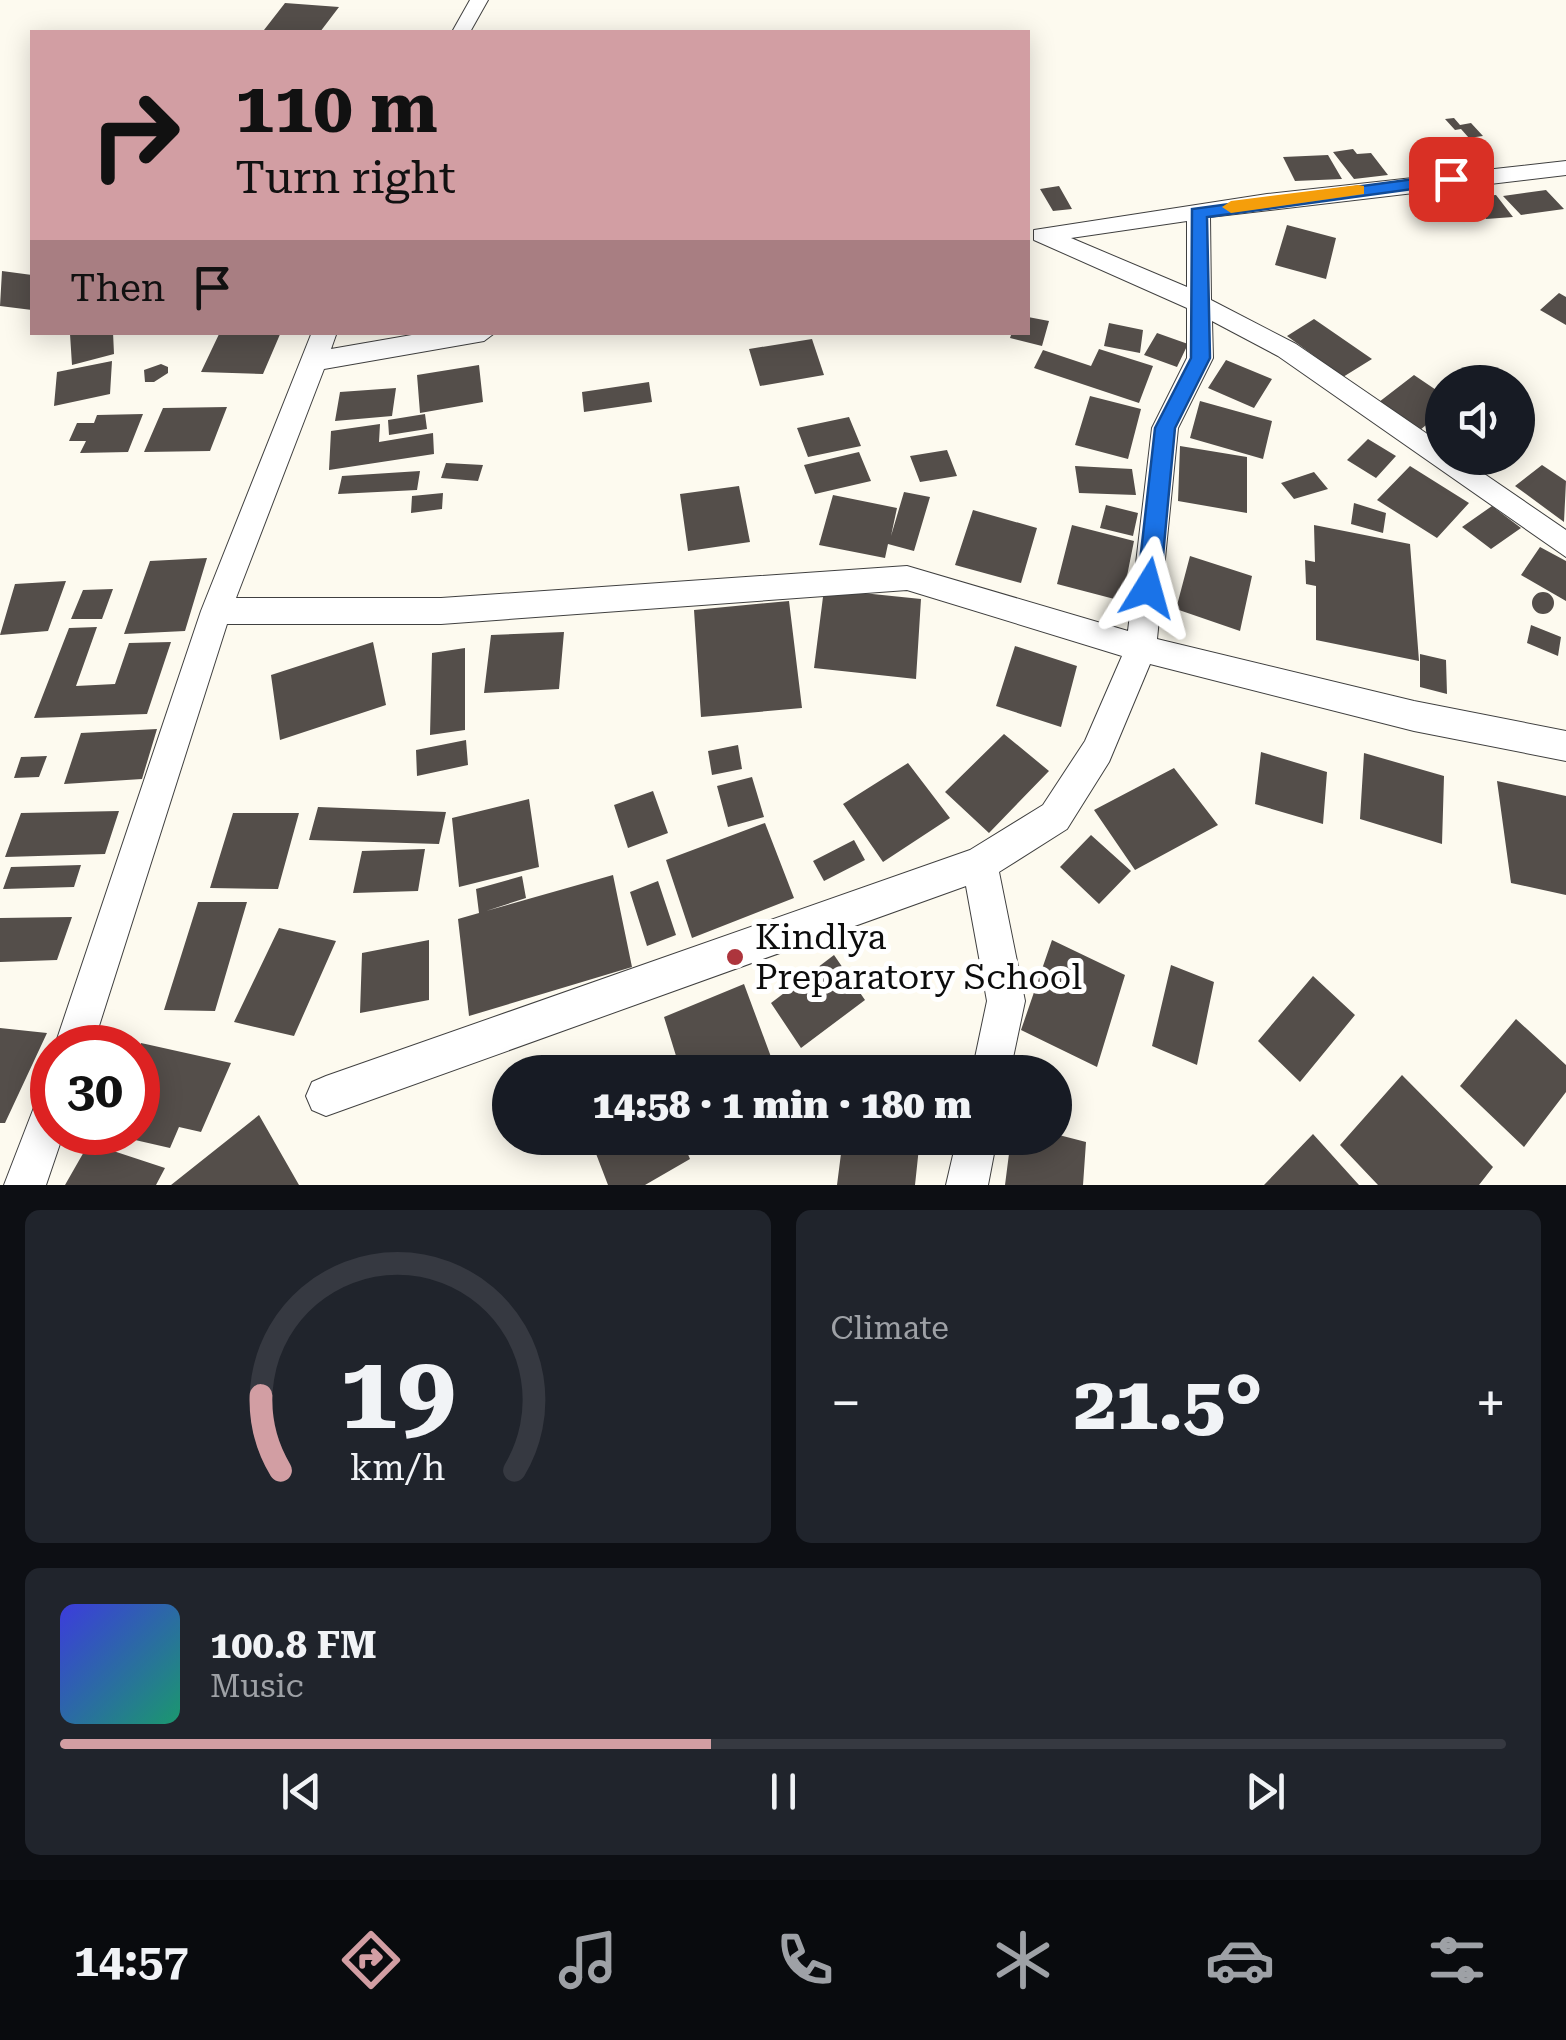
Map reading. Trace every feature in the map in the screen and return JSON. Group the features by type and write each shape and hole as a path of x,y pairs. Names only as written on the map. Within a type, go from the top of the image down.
{"street":[{"path":"461,30 479,0"},
{"path":"1035,236 1285,198 1566,168"},
{"path":"326,1096 980,864 1055,817 1097,752 1141,648 1165,428 1200,358 1198,213"},
{"path":"1035,236 1167,287 1287,350 1566,545"},
{"path":"81,1025 216,611 319,347 451,335"},
{"path":"216,611 441,611 907,578 1141,648 1414,716 1566,746"},
{"path":"980,864 1006,1001 995,1055"},
{"path":"25,1185 36,1155"},
{"path":"968,1185 974,1155"}],"building":[{"path":"285,3 339,7 322,30 264,30"},
{"path":"1454,118 1460,125 1471,123 1483,136 1469,138 1461,129 1455,130 1445,119"},
{"path":"1475,139 1492,161 1439,165 1423,143"},
{"path":"1353,149 1357,154 1371,153 1388,175 1354,179 1333,152"},
{"path":"1328,155 1342,179 1295,181 1283,157"},
{"path":"1059,186 1072,209 1053,211 1040,189"},
{"path":"1546,190 1564,209 1521,215 1503,196"},
{"path":"1496,195 1513,217 1486,219 1469,197"},
{"path":"1287,225 1336,238 1326,279 1275,265"},
{"path":"2,271 30,275 30,310 0,306"},
{"path":"1559,293 1566,297 1566,325 1540,310"},
{"path":"1030,317 1049,321 1042,346 1010,338 1030,335"},
{"path":"1314,319 1372,359 1343,377 1287,336"},
{"path":"1109,323 1143,330 1140,353 1104,346"},
{"path":"1157,333 1188,344 1177,367 1144,355"},
{"path":"70,335 113,335 114,354 72,365"},
{"path":"219,335 280,335 263,374 201,372"},
{"path":"812,339 824,375 760,386 749,349"},
{"path":"1099,349 1153,366 1139,403 1034,368 1043,350 1091,366"},
{"path":"1226,360 1272,379 1254,408 1208,388"},
{"path":"112,361 110,394 54,406 57,372"},
{"path":"161,364 168,367 168,373 154,382 145,382 144,370"},
{"path":"479,365 483,402 420,413 417,375"},
{"path":"1414,375 1425,382 1425,426 1420,430 1379,402"},
{"path":"649,382 652,402 584,412 582,392"},
{"path":"396,388 392,416 335,421 340,392"},
{"path":"1090,396 1141,409 1128,459 1075,445"},
{"path":"1200,401 1272,421 1263,459 1190,438"},
{"path":"227,407 210,451 144,452 163,408"},
{"path":"143,414 128,452 80,453 86,441 69,441 77,423 94,423 97,415"},
{"path":"425,414 427,429 389,435 388,420"},
{"path":"849,417 861,446 808,457 797,428"},
{"path":"380,424 379,442 433,433 434,454 329,470 331,431"},
{"path":"1368,439 1396,456 1376,478 1347,460"},
{"path":"1180,446 1247,457 1247,513 1178,501"},
{"path":"947,450 957,476 920,482 910,456"},
{"path":"859,452 871,481 815,494 804,465"},
{"path":"446,463 483,465 478,481 441,478"},
{"path":"1542,465 1566,481 1564,522 1515,486 1535,475"},
{"path":"1075,466 1132,469 1136,495 1079,493"},
{"path":"1410,466 1469,503 1437,538 1377,500"},
{"path":"420,471 417,490 338,494 342,476"},
{"path":"1314,472 1328,489 1294,499 1281,483"},
{"path":"739,486 750,542 688,551 680,494"},
{"path":"904,492 930,497 914,551 888,544 885,558 819,545 833,495 897,508 891,536"},
{"path":"443,493 442,509 411,513 412,496"},
{"path":"1354,503 1386,513 1383,533 1351,524"},
{"path":"1106,505 1138,513 1133,536 1100,528"},
{"path":"1492,506 1521,528 1491,549 1462,527"},
{"path":"973,510 1037,528 1021,583 955,565"},
{"path":"1072,525 1134,541 1122,601 1057,584"},
{"path":"1314,525 1410,544 1419,661 1316,640 1316,586 1306,584 1305,560 1315,562"},
{"path":"1540,547 1566,561 1566,601 1521,575"},
{"path":"1190,556 1252,576 1240,631 1176,609"},
{"path":"207,558 185,631 124,634 150,561"},
{"path":"66,581 48,631 0,635 15,584"},
{"path":"113,589 102,619 71,619 83,590"},
{"path":"824,589 921,599 916,679 814,668"},
{"path":"1543,592 1551,595 1551,611 1543,614 1535,611 1532,603 1535,595"},
{"path":"789,601 802,708 701,717 694,610"},
{"path":"1531,625 1561,637 1558,656 1527,643"},
{"path":"97,627 76,686 115,684 129,643 171,642 147,714 34,718 69,628"},
{"path":"564,632 559,689 484,693 491,635"},
{"path":"373,642 386,705 280,740 271,675"},
{"path":"1015,646 1077,666 1061,727 996,706"},
{"path":"465,648 465,730 430,735 432,653"},
{"path":"1420,654 1446,660 1447,694 1420,687"},
{"path":"157,729 142,779 64,784 81,733"},
{"path":"1004,734 1049,771 989,833 945,792"},
{"path":"466,740 468,765 417,776 416,750"},
{"path":"738,745 742,769 712,775 708,751"},
{"path":"1261,752 1327,772 1323,824 1255,804"},
{"path":"1364,753 1444,776 1442,844 1360,819"},
{"path":"47,756 39,777 14,778 21,757"},
{"path":"908,763 950,818 883,862 843,804"},
{"path":"1174,768 1218,825 1135,870 1094,810"},
{"path":"752,777 764,817 728,827 717,786"},
{"path":"1497,781 1566,796 1566,895 1511,883"},
{"path":"653,791 668,833 628,848 614,805"},
{"path":"529,799 539,867 459,887 452,818"},
{"path":"318,807 446,812 439,844 309,840"},
{"path":"119,811 105,854 5,857 21,813"},
{"path":"233,813 299,813 278,889 210,888"},
{"path":"765,823 794,898 692,938 666,860"},
{"path":"1091,835 1131,871 1099,904 1060,867"},
{"path":"854,840 865,860 824,881 813,861"},
{"path":"425,849 418,891 353,893 362,851"},
{"path":"81,865 74,887 3,889 11,867"},
{"path":"613,875 632,967 469,1016 458,919 479,913 476,889 522,876 526,898 486,911"},
{"path":"658,881 676,935 647,946 630,892"},
{"path":"198,902 247,902 215,1011 164,1010"},
{"path":"72,917 57,960 0,962 0,918"},
{"path":"279,928 336,941 294,1036 234,1022"},
{"path":"429,940 429,1000 360,1013 362,953"},
{"path":"1052,940 1125,975 1097,1067 1021,1030"},
{"path":"834,955 865,1000 801,1048 771,1003"},
{"path":"1171,965 1214,982 1197,1065 1152,1046"},
{"path":"1313,976 1355,1015 1300,1082 1258,1041"},
{"path":"744,984 770,1055 676,1055 664,1017"},
{"path":"1516,1019 1566,1065 1566,1092 1524,1147 1460,1086"},
{"path":"0,1028 30,1031 30,1069 5,1123 0,1123"},
{"path":"160,1047 231,1063 201,1132 179,1127 170,1148 160,1146"},
{"path":"1402,1075 1493,1167 1479,1185 1378,1185 1340,1145"},
{"path":"259,1115 299,1185 171,1185"},
{"path":"1313,1134 1359,1185 1264,1185"},
{"path":"1072,1138 1086,1142 1083,1185 1005,1185 1009,1155 1072,1155"},
{"path":"82,1155 125,1155 165,1168 156,1185 65,1185"},
{"path":"597,1155 688,1155 690,1159 645,1185 608,1185"},
{"path":"841,1155 918,1155 915,1185 837,1185"}],"slow traffic":[{"path":"1231,207 1358,190"}],"place":[{"name":"Kindlya Preparatory School","path":"735,957"}],"route":[{"path":"1148,588 1165,428 1200,358 1198,213 1451,179"}]}
